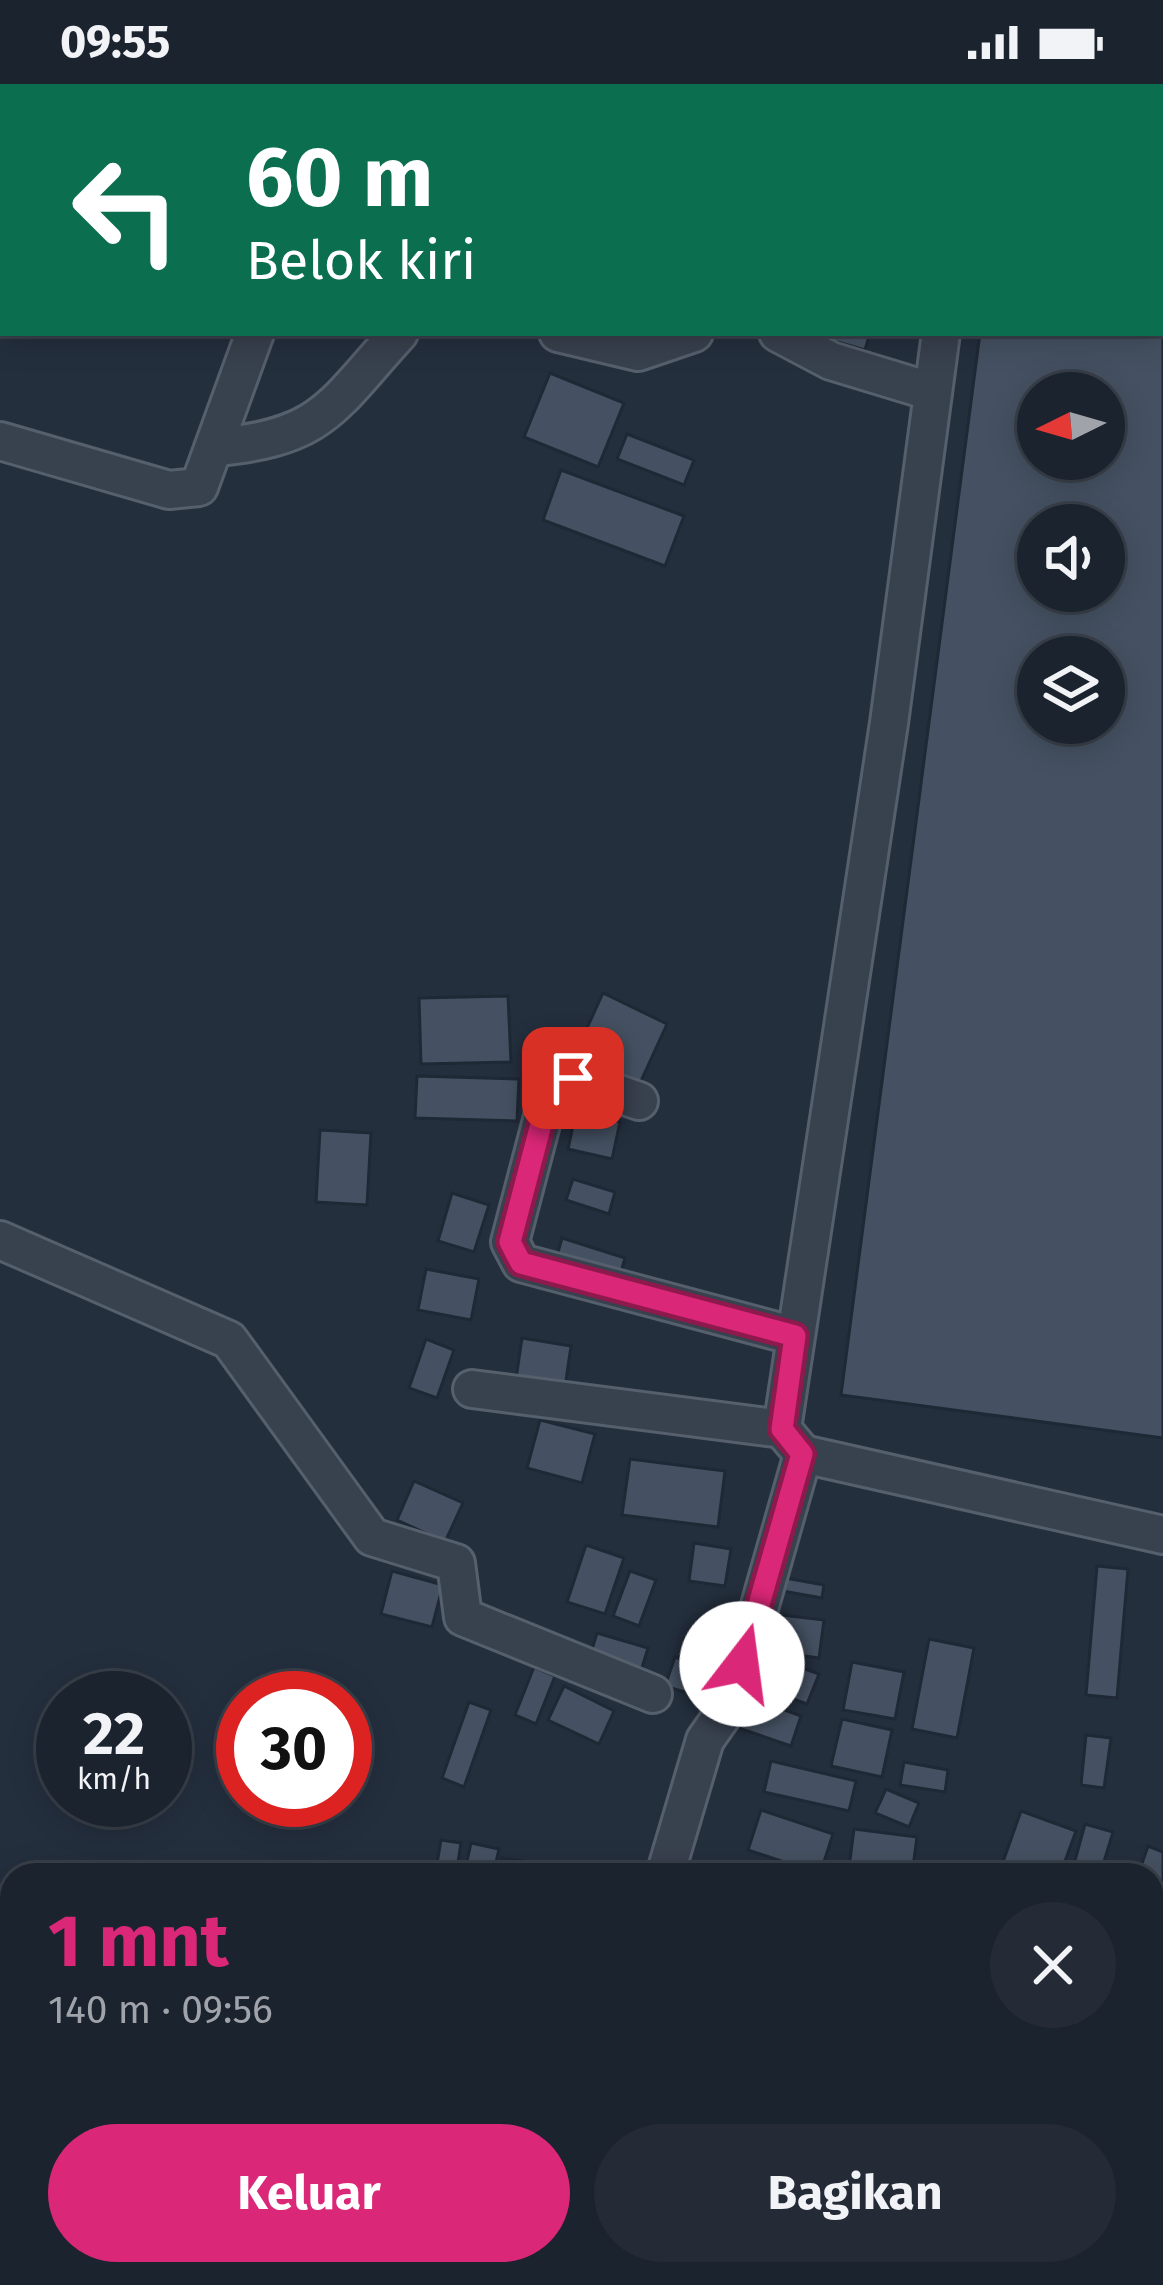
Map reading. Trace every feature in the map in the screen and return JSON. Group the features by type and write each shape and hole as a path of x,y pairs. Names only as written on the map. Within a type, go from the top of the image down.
{"street":[{"path":"0,441 186,491 199,487 254,336"},
{"path":"217,447 285,437 315,423 396,336"},
{"path":"568,336 638,352 685,336"},
{"path":"784,336 831,361 933,392"},
{"path":"668,1863 705,1740 733,1700 792,1442 795,1336 886,746 941,336"},
{"path":"639,1101 573,1078 550,1090 510,1242 513,1256 521,1263 795,1336"},
{"path":"0,1240 213,1329 250,1362 371,1537 456,1563 463,1617 653,1694"},
{"path":"472,1389 792,1442 1163,1535"}],"building":[{"path":"828,336 869,336 865,350"},
{"path":"980,336 1163,336 1163,1438 841,1395"},
{"path":"550,373 624,403 598,467 524,437"},
{"path":"627,434 694,460 684,485 617,459"},
{"path":"561,470 684,516 665,566 543,520"},
{"path":"603,993 667,1024 640,1083 576,1052"},
{"path":"508,996 511,1062 421,1064 419,998"},
{"path":"417,1076 519,1079 517,1121 415,1118"},
{"path":"576,1112 620,1122 612,1159 568,1149"},
{"path":"320,1130 371,1133 367,1205 316,1202"},
{"path":"573,1179 615,1192 609,1214 566,1200"},
{"path":"452,1193 489,1205 474,1252 438,1241"},
{"path":"562,1238 625,1258 618,1282 555,1263"},
{"path":"426,1269 479,1279 471,1320 418,1310"},
{"path":"522,1338 571,1346 565,1387 516,1379"},
{"path":"426,1339 454,1350 437,1398 409,1388"},
{"path":"540,1420 595,1434 582,1483 527,1468"},
{"path":"630,1459 725,1471 718,1527 622,1515"},
{"path":"414,1481 463,1503 445,1542 397,1520"},
{"path":"694,1543 731,1549 725,1586 689,1581"},
{"path":"586,1545 624,1558 605,1614 567,1602"},
{"path":"1097,1566 1128,1569 1117,1698 1086,1695"},
{"path":"392,1571 443,1585 432,1627 381,1614"},
{"path":"630,1571 656,1580 639,1626 613,1616"},
{"path":"780,1577 824,1585 822,1598 777,1590"},
{"path":"773,1614 824,1620 819,1658 768,1651"},
{"path":"597,1633 648,1648 637,1684 586,1669"},
{"path":"929,1639 974,1648 957,1738 912,1729"},
{"path":"758,1652 819,1674 807,1704 747,1682"},
{"path":"675,1657 706,1668 697,1696 665,1686"},
{"path":"852,1662 904,1672 895,1719 843,1710"},
{"path":"534,1667 555,1676 536,1724 515,1715"},
{"path":"564,1686 614,1711 599,1744 548,1720"},
{"path":"744,1695 801,1716 791,1746 733,1726"},
{"path":"469,1702 491,1710 464,1787 442,1778"},
{"path":"842,1719 892,1730 882,1777 831,1766"},
{"path":"1086,1735 1111,1738 1104,1788 1081,1785"},
{"path":"771,1761 856,1781 849,1811 764,1792"},
{"path":"904,1762 948,1770 945,1792 900,1785"},
{"path":"886,1789 919,1803 909,1827 875,1813"},
{"path":"761,1810 833,1834 824,1863 787,1863 748,1850"},
{"path":"1021,1811 1076,1831 1064,1863 1003,1863"},
{"path":"1085,1824 1113,1832 1104,1863 1074,1863"},
{"path":"854,1829 917,1837 914,1863 850,1863"},
{"path":"441,1840 461,1843 458,1863 437,1863"},
{"path":"471,1843 499,1849 496,1863 467,1863"},
{"path":"1148,1846 1163,1852 1163,1863 1142,1863"}],"route":[{"path":"573,1078 562,1079 550,1090 510,1242 513,1256 521,1263 795,1336 782,1429 802,1454 742,1664"}]}
